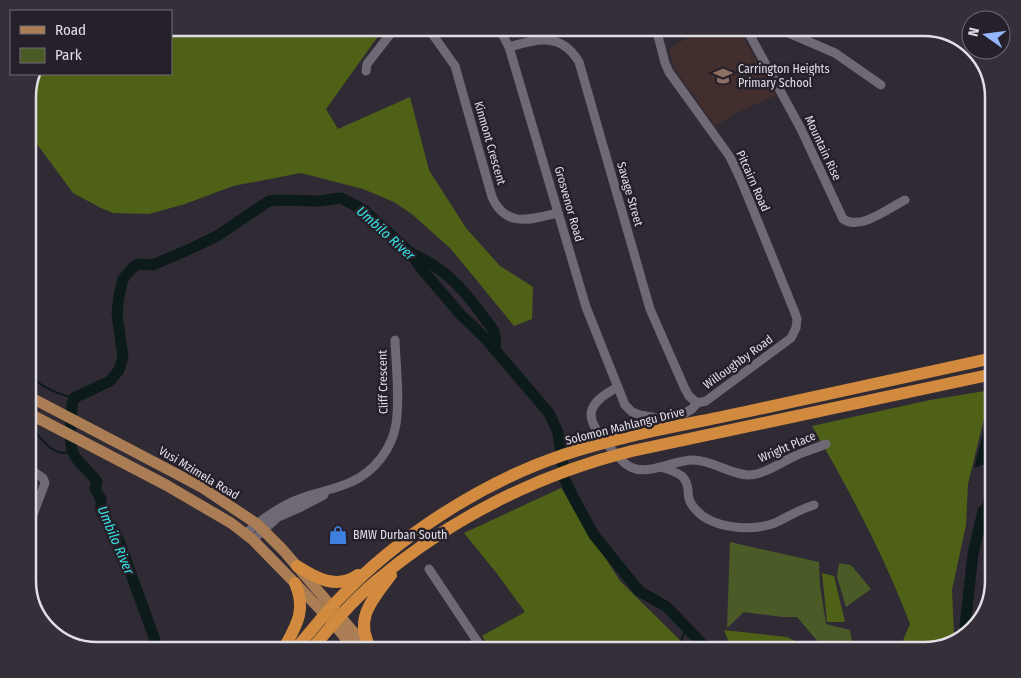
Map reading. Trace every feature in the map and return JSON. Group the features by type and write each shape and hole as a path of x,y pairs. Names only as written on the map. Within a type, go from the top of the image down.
{"highway":[{"name":"Solomon Mahlangu Drive","path":"316,642 333,615 378,562 404,541 451,509 511,477 562,455 629,438 985,360"},
{"name":"Solomon Mahlangu Drive","path":"304,642 333,615 417,548 510,494 571,469 632,451 985,376"},
{"path":"367,642 363,632 366,614 375,596 401,560"},
{"path":"297,566 317,578 335,583 353,579 378,562"},
{"path":"288,642 298,623 300,613 300,594 295,583"}],"main road":[{"name":"Vusi Mzimela Road","path":"36,400 203,488 260,527 297,566 333,615"},
{"path":"36,417 166,485 232,523 249,537 295,583 362,642"},
{"path":"333,615 351,642"}],"street":[{"path":"366,70 367,64 389,36"},
{"name":"Kinmont Crescent","path":"434,36 455,66 492,197 499,210 508,217 524,220 558,212"},
{"name":"Grosvenor Road","path":"503,36 509,47 586,307 618,387"},
{"name":"Pitcairn Road","path":"658,36 669,72 730,157 797,319 796,328"},
{"name":"Mountain Rise","path":"751,36 801,129 843,219 851,223 861,223 905,200"},
{"path":"796,36 835,53 881,85"},
{"name":"Savage Street","path":"509,47 532,40 550,40 568,48 579,62 650,309 685,389 689,396 697,403"},
{"name":"Willoughby Road","path":"618,387 626,407 632,412 657,418 686,413 697,403 706,401 791,338 796,328"},
{"name":"Cliff Crescent","path":"249,537 260,527 270,513 298,499 351,482 370,470 384,454 392,439 397,410 395,340"},
{"name":"Wright Place","path":"618,387 600,397 592,408 591,419 595,431 625,464 632,468 642,470 687,460 700,460 742,474 754,474 826,444"},
{"path":"661,467 683,476 692,506 702,515 722,524 741,528 768,524 814,505"},
{"path":"36,473 43,478 45,483 36,507"},
{"path":"429,569 479,642"}],"shaded area":[{"name":"Carrington Heights Primary School","path":"690,36 743,36 776,95 736,113 715,126 675,69 669,49"},
{"path":"985,426 985,464 974,468"}],"green space":[{"path":"172,36 378,36 326,109 338,129 410,97 429,170 466,228 500,266 533,287 532,319 514,326 451,249 413,215 394,202 363,189 301,173 233,186 185,204 149,214 113,213 73,193 36,143 36,93 40,75 172,75"},
{"path":"985,391 985,415 968,484 966,525 952,590 954,634 940,640 902,642 910,624 900,598 865,523 812,426 930,400"},
{"path":"561,488 620,581 682,642 486,642 482,636 525,612 464,533"},
{"path":"730,542 819,562 820,586 826,624 850,630 852,642 818,642 797,617 744,612 727,628"},
{"path":"839,563 851,565 871,589 846,607 837,577"},
{"path":"822,573 834,576 845,622 827,622"},
{"path":"724,630 787,637 797,642 729,642"}],"waterway":[{"name":"Umbilo River","path":"155,642 119,541 101,511 101,499 95,489 97,482 76,458 71,446 70,432 74,398 110,381 119,370 123,357 117,314 123,279 133,267 139,264 153,265 217,236 269,201 318,201 341,198 364,210 411,253 420,267 460,314 484,337 549,413 558,433 565,480 594,535 639,591 667,607 700,642"},
{"path":"411,253 443,272 468,296 493,330 495,350"},
{"path":"36,380 49,389 74,398"},
{"path":"36,433 52,449 62,453 72,450"},
{"name":"Umbilo River","path":"983,511 985,504"},
{"name":"Umbilo River","path":"965,626 973,554 983,511"},
{"path":"681,642 686,627"}],"place":[{"name":"Carrington Heights Primary School","path":"723,76"},
{"name":"BMW Durban South","path":"338,535"}]}
